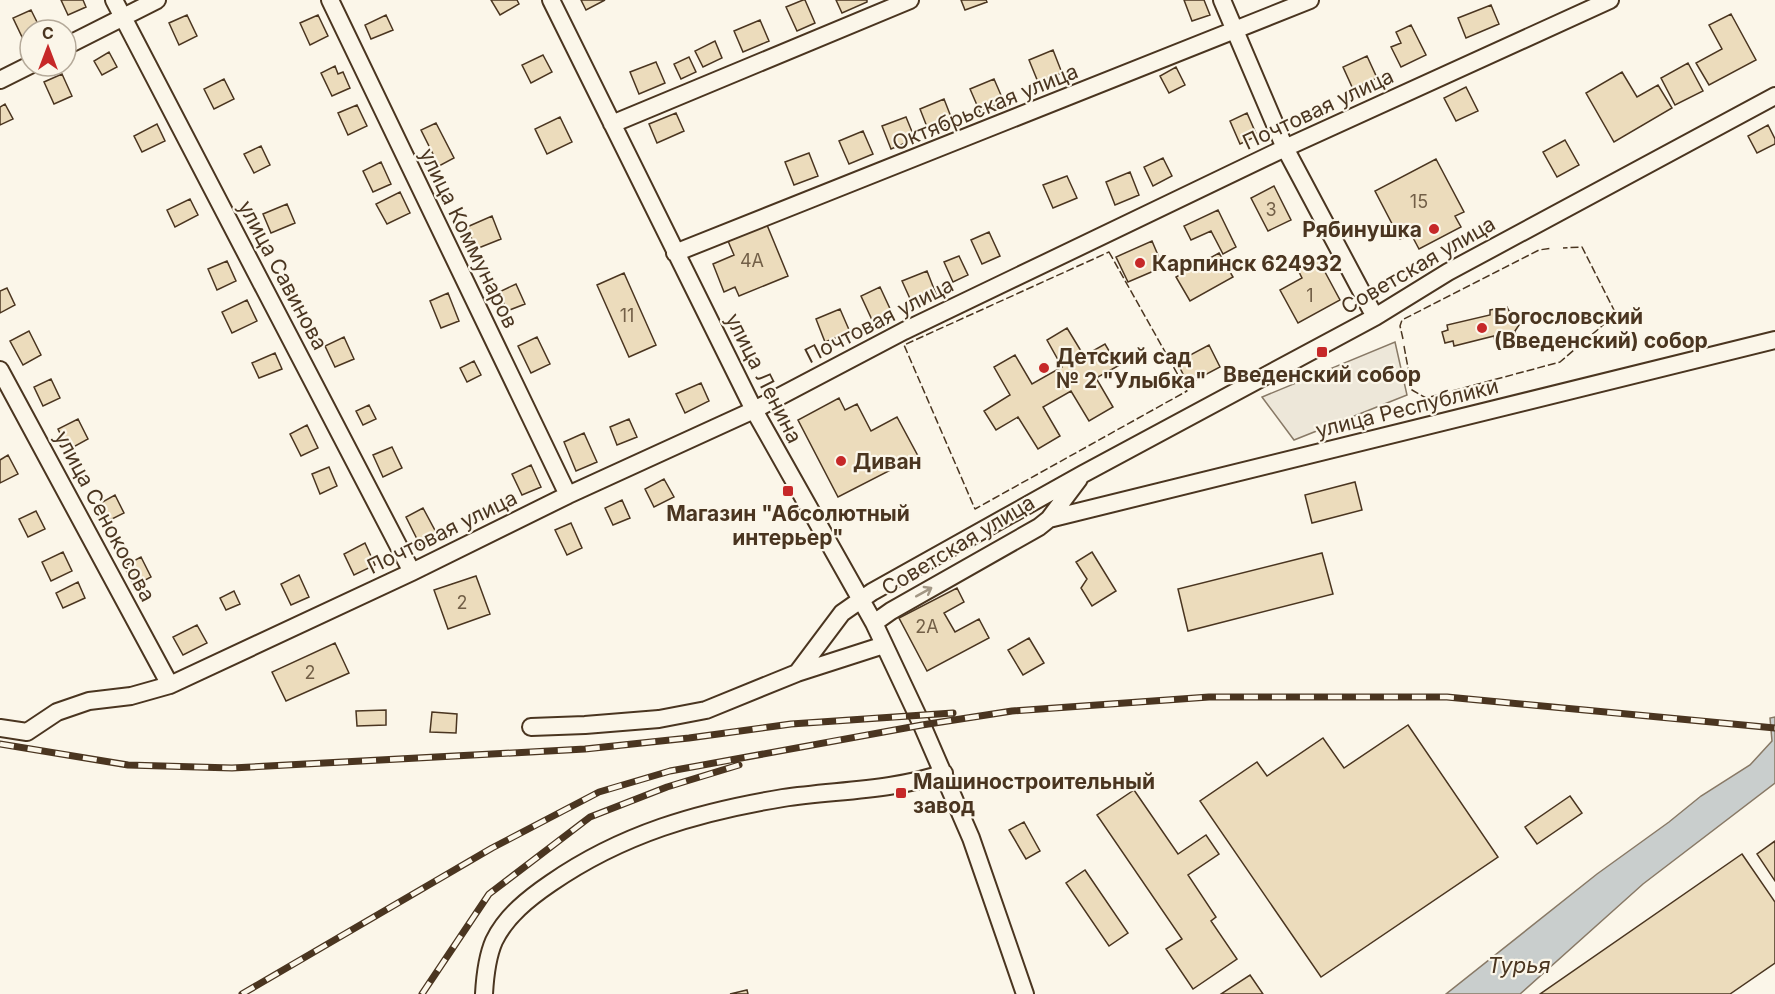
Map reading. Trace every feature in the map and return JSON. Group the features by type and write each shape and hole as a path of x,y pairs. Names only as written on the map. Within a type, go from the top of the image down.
{"street":[{"name":"улица Савинова","path":"114,0 412,572"},
{"path":"78,40 157,0"},
{"name":"улица Коммунаров","path":"330,0 568,495"},
{"name":"улица Ленина","path":"551,0 754,410 874,623 944,773 971,838 1025,994"},
{"path":"612,124 910,0"},
{"path":"1222,0 1285,147 1375,317"},
{"name":"Октябрьская улица","path":"675,254 1310,0"},
{"name":"Почтовая улица","path":"0,728 27,732 57,712 89,701 131,696 170,685 412,572 568,495 754,410 904,331 1285,147 1610,0"},
{"path":"0,80 18,71"},
{"name":"Советская улица","path":"797,673 842,613 861,598 1083,474 1375,317 1448,272 1775,96"},
{"name":"улица Республики","path":"1049,519 1775,340"},
{"name":"улица Сенокосова","path":"0,370 170,685"},
{"name":"Советская улица","path":"874,623 891,611 1039,527 1049,519 1083,474"},
{"path":"531,727 659,718 706,710 797,673 884,645"},
{"path":"484,994 486,969 495,940 514,912 581,862 638,834 719,811 784,798 900,786 944,773"}],"shaded area":[{"path":"1395,342 1407,395 1294,440 1262,397"}],"water":[{"name":"Турья","path":"1775,717 1775,783 1643,884 1520,994 1446,994 1597,874 1701,796 1750,765 1772,741 1770,718"}],"building":[{"path":"61,0 83,0 86,7 68,15"},
{"path":"491,0 517,0 519,4 500,15"},
{"path":"581,0 605,0 586,10"},
{"path":"803,0 815,23 797,31 786,7"},
{"path":"836,0 867,0 867,2 842,13"},
{"path":"961,0 986,0 987,2 965,10"},
{"path":"1184,0 1204,0 1210,15 1192,21"},
{"path":"1491,5 1499,24 1466,38 1458,18"},
{"path":"31,10 35,18 18,18 18,28 13,18"},
{"path":"1731,14 1756,60 1709,85 1696,63 1722,49 1709,25"},
{"path":"187,15 197,36 179,45 169,23"},
{"path":"318,15 328,36 310,45 300,23"},
{"path":"386,15 393,30 371,39 365,25"},
{"path":"760,20 769,41 743,52 734,31"},
{"path":"1411,25 1426,55 1401,67 1391,47 1401,43 1396,32"},
{"path":"715,41 722,58 703,67 695,51"},
{"path":"1053,50 1062,73 1038,82 1029,60"},
{"path":"109,52 117,67 102,75 94,61"},
{"path":"543,55 552,72 531,83 522,65"},
{"path":"1367,56 1377,78 1353,89 1343,67"},
{"path":"689,57 696,72 681,79 674,64"},
{"path":"656,62 665,83 639,94 630,72"},
{"path":"1688,63 1703,91 1675,105 1661,78"},
{"path":"335,66 338,74 343,72 350,88 332,96 321,73"},
{"path":"1176,67 1185,85 1169,93 1160,76"},
{"path":"1622,72 1637,97 1658,85 1672,108 1614,142 1586,93"},
{"path":"53,78 64,78 72,96 54,104 44,82"},
{"path":"224,79 234,99 214,109 204,89"},
{"path":"994,79 1004,102 980,112 970,89"},
{"path":"1466,87 1478,111 1456,121 1444,98"},
{"path":"944,99 953,122 929,132 920,109"},
{"path":"5,104 13,119 0,125 0,107"},
{"path":"357,105 367,126 348,135 338,113"},
{"path":"676,113 684,131 657,143 649,124"},
{"path":"1247,113 1257,136 1240,144 1230,121"},
{"path":"560,117 572,142 547,154 535,129"},
{"path":"906,117 915,139 891,149 882,126"},
{"path":"436,123 454,158 439,166 421,130"},
{"path":"157,124 165,141 142,152 134,136"},
{"path":"1768,125 1775,144 1757,153 1748,136"},
{"path":"863,131 873,154 849,164 839,141"},
{"path":"1565,140 1579,165 1557,177 1543,152"},
{"path":"261,146 270,165 254,173 244,154"},
{"path":"809,153 818,176 794,185 785,162"},
{"path":"1163,158 1172,176 1153,186 1144,167"},
{"path":"1436,159 1464,212 1455,216 1461,227 1419,249 1411,234 1400,239 1375,191"},
{"path":"381,162 391,184 373,192 363,171"},
{"path":"1130,172 1139,195 1115,205 1106,182"},
{"path":"1067,176 1077,198 1053,208 1043,185"},
{"path":"1274,186 1291,220 1268,231 1251,198"},
{"path":"400,192 410,213 387,224 376,204"},
{"path":"190,199 198,215 175,227 167,210"},
{"path":"287,204 295,223 271,233 263,214"},
{"path":"1218,210 1236,247 1223,254 1211,231 1191,240 1184,226"},
{"path":"492,216 501,239 476,249 467,227"},
{"path":"767,225 788,276 739,296 735,287 724,292 713,264 734,255 728,241"},
{"path":"989,232 1000,256 982,264 971,240"},
{"path":"1152,241 1163,267 1128,282 1116,257"},
{"path":"1219,253 1233,277 1190,301 1176,277"},
{"path":"959,256 968,275 953,282 944,262"},
{"path":"1318,259 1340,300 1298,323 1280,290 1302,278 1298,270"},
{"path":"227,261 236,281 217,290 208,269"},
{"path":"927,271 936,294 912,303 902,281"},
{"path":"624,273 656,345 629,357 597,285"},
{"path":"516,284 525,304 507,311 499,292"},
{"path":"880,287 892,313 873,322 861,296"},
{"path":"7,288 15,305 0,313 0,291"},
{"path":"448,293 459,321 441,328 430,301"},
{"path":"247,300 257,321 232,333 222,312"},
{"name":"Богословский (Введенский) собор","path":"1507,307 1509,311 1517,315 1519,325 1515,331 1516,337 1495,342 1494,336 1454,346 1453,341 1445,343 1442,332 1448,330 1447,325 1490,315 1490,310"},
{"path":"840,309 850,332 825,342 816,319"},
{"path":"1067,328 1084,356 1105,344 1118,366 1096,378 1113,407 1089,421 1071,391 1043,407 1060,436 1038,449 1018,417 996,430 984,411 1010,395 994,367 1015,355 1032,384 1062,367 1047,340"},
{"path":"29,331 41,355 23,365 10,341"},
{"path":"344,337 354,359 335,367 325,346"},
{"path":"537,337 550,364 531,373 518,346"},
{"path":"1209,345 1220,367 1188,384 1177,362"},
{"path":"275,353 282,369 259,378 252,363"},
{"path":"474,361 481,375 467,382 460,368"},
{"path":"51,379 60,398 43,406 34,387"},
{"path":"701,383 709,401 685,413 676,394"},
{"path":"839,398 845,410 857,404 871,431 897,417 918,456 838,497 798,420"},
{"path":"369,405 376,419 363,425 356,411"},
{"path":"78,419 88,439 68,450 58,429"},
{"path":"629,419 637,437 617,445 610,427"},
{"path":"307,425 318,448 301,456 290,434"},
{"path":"584,433 597,462 576,471 564,442"},
{"path":"392,447 402,468 383,477 373,455"},
{"path":"8,455 18,474 0,483 0,460"},
{"path":"531,465 541,487 522,495 512,474"},
{"path":"329,467 337,486 320,494 312,474"},
{"path":"664,479 674,497 654,507 645,489"},
{"path":"1355,482 1362,510 1312,523 1305,495"},
{"path":"115,495 124,513 106,522 97,505"},
{"path":"622,500 630,518 613,525 605,508"},
{"path":"423,508 438,536 420,545 406,517"},
{"path":"36,511 45,529 28,537 19,519"},
{"path":"571,523 582,548 567,555 555,530"},
{"path":"365,543 375,565 354,575 344,554"},
{"path":"63,552 72,571 51,581 42,562"},
{"path":"1092,552 1116,591 1092,606 1081,588 1087,579 1076,562"},
{"path":"1322,553 1333,594 1188,631 1178,589"},
{"path":"141,557 151,577 134,586 124,566"},
{"path":"299,575 309,597 291,605 281,584"},
{"path":"476,576 490,614 448,629 434,590"},
{"path":"78,582 85,598 63,608 56,593"},
{"path":"957,588 964,602 944,613 955,632 979,619 989,638 927,671 899,618"},
{"path":"234,591 240,604 226,610 220,598"},
{"path":"197,625 207,643 183,655 173,637"},
{"path":"1029,638 1044,663 1023,675 1008,650"},
{"path":"335,643 349,673 286,701 272,672"},
{"path":"386,710 386,725 357,726 356,711"},
{"path":"432,712 457,714 456,733 430,732"},
{"path":"1408,725 1498,857 1321,977 1200,801 1257,762 1267,776 1323,738 1344,768"},
{"path":"1134,790 1178,854 1206,835 1219,854 1188,875 1216,917 1211,921 1237,959 1193,989 1166,949 1182,939 1097,815"},
{"path":"1570,796 1582,813 1537,844 1525,827"},
{"path":"1024,822 1040,851 1026,859 1009,830"},
{"path":"1775,841 1775,881 1757,854"},
{"path":"1742,854 1775,902 1775,963 1730,994 1540,994"},
{"path":"1085,870 1128,933 1109,946 1066,883"},
{"path":"1250,975 1263,994 1221,994"},
{"path":"747,990 748,994 730,994"}],"railway":[{"path":"242,994 492,848 599,792 670,771 922,725 1012,711 1209,697 1447,697 1775,728"},
{"path":"0,744 128,765 232,768 585,749 791,724 953,713"},
{"path":"422,994 489,894 590,817 667,787 739,765"}],"fence":[{"path":"1404,346 1412,390 1426,398 1560,362 1616,314 1582,247 1563,248"},
{"path":"1403,339 1400,326 1402,320 1539,250 1552,248"},
{"path":"1109,252 1187,391 975,509 904,345 1109,252"}],"place":[{"name":"Рябинушка","path":"1434,229"},
{"name":"Карпинск 624932","path":"1140,263"},
{"name":"Богословский (Введенский) собор","path":"1482,328"},
{"name":"Введенский собор","path":"1322,352"},
{"name":"Детский сад № 2 \"Улыбка\"","path":"1044,368"},
{"name":"Диван","path":"841,461"},
{"name":"Магазин \"Абсолютный интерьер\"","path":"788,491"},
{"name":"Машиностроительный завод","path":"901,793"}]}
